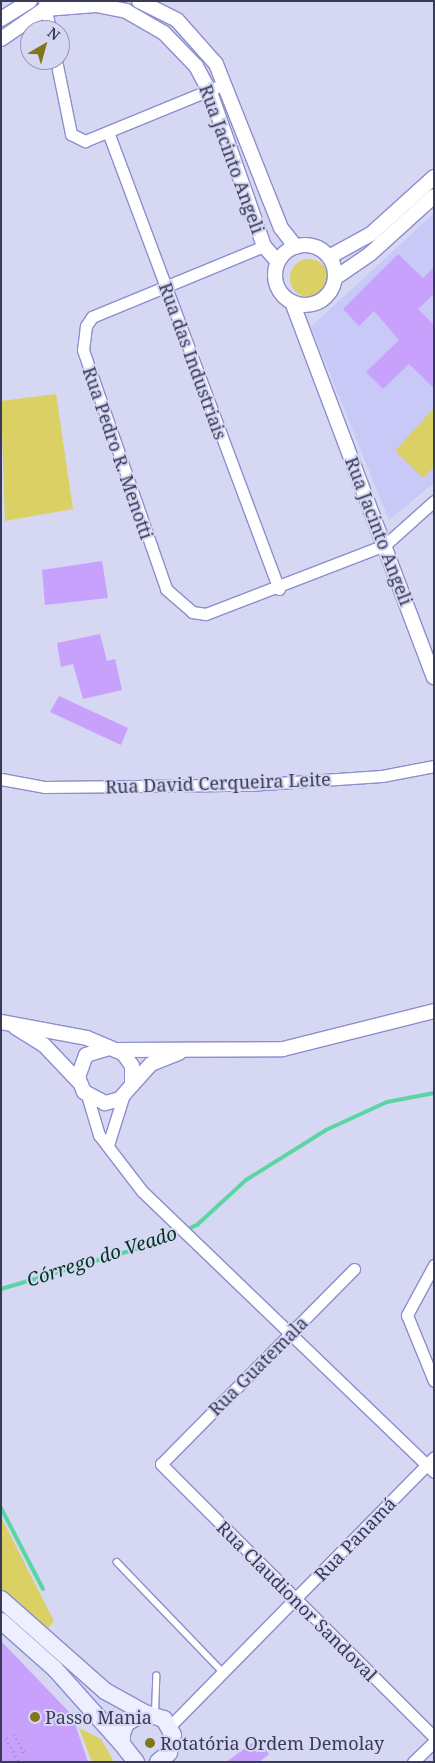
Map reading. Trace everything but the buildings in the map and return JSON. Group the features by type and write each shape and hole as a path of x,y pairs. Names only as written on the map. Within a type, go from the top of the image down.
{"main road":[{"path":"1,1598 105,1691 150,1713 170,1726 173,1745 182,1762"},
{"path":"1,1620 55,1669 130,1756"},
{"path":"130,1756 126,1724 150,1713"},
{"path":"158,1762 173,1745"}],"street":[{"path":"1,20 30,1"},
{"name":"Rua Jacinto Angeli","path":"139,1 177,20 195,37 224,84 281,228 296,247"},
{"path":"45,5 48,20"},
{"name":"Rua Jacinto Angeli","path":"1,39 45,5 96,5 126,11 164,33 196,66 210,92 264,246 278,262"},
{"path":"58,70 71,134 85,141 210,92 224,84"},
{"name":"Rua das Industriais","path":"108,132 279,589"},
{"path":"329,257 371,234 434,177"},
{"path":"335,278 329,257 318,248 296,247 278,262 277,285 292,302 316,303 326,297 335,278 370,254 434,196"},
{"path":"166,287 264,246"},
{"name":"Rua Pedro R. Menotti","path":"166,287 92,317 83,350 166,589 192,612 206,614 279,589"},
{"name":"Rua Jacinto Angeli","path":"292,302 385,545 429,650 434,677"},
{"path":"279,589 385,545 434,501"},
{"name":"Rua David Cerqueira Leite","path":"1,780 45,787 249,785 382,776 434,766"},
{"path":"79,1082 79,1069 86,1055 112,1049 283,1049 434,1011"},
{"path":"4,1022 87,1038 112,1049 132,1066 132,1085"},
{"path":"4,1022 44,1045 79,1082 87,1095 93,1123 159,1209 288,1336 431,1465"},
{"path":"108,1145 123,1097 132,1085 150,1064 186,1050"},
{"path":"87,1095 105,1103 123,1097"},
{"path":"434,1265 407,1315 434,1381"},
{"name":"Rua Guatemala","path":"161,1464 354,1269"},
{"name":"Rua Claudionor Sandoval","path":"161,1464 434,1738"},
{"name":"Rua Panamá","path":"170,1726 431,1465"},
{"path":"414,1762 434,1742"}],"lane":[{"path":"117,1562 224,1672"},
{"path":"150,1713 156,1676"}],"path":[{"path":"14,1734 26,1756"},
{"path":"6,1738 18,1760"}],"shaded area":[{"path":"434,213 434,483 389,520 311,327"},
{"path":"309,259 323,264 328,278 323,292 309,297 295,292 290,278 295,264"},
{"path":"56,394 73,509 5,521 1,401"},
{"path":"433,409 434,467 423,478 395,451"},
{"path":"1,1517 54,1621 47,1629 1,1589"},
{"path":"79,1728 101,1739 114,1762 92,1762"}],"waterway":[{"name":"Córrego do Veado","path":"1,1289 156,1243 197,1225 246,1180 326,1130 387,1102 434,1093"},
{"name":"Córrego do Veado","path":"1,1508 43,1589"}],"place":[{"name":"Passo Mania","path":"35,1717"},
{"name":"Rotatória Ordem Demolay","path":"150,1743"}]}
